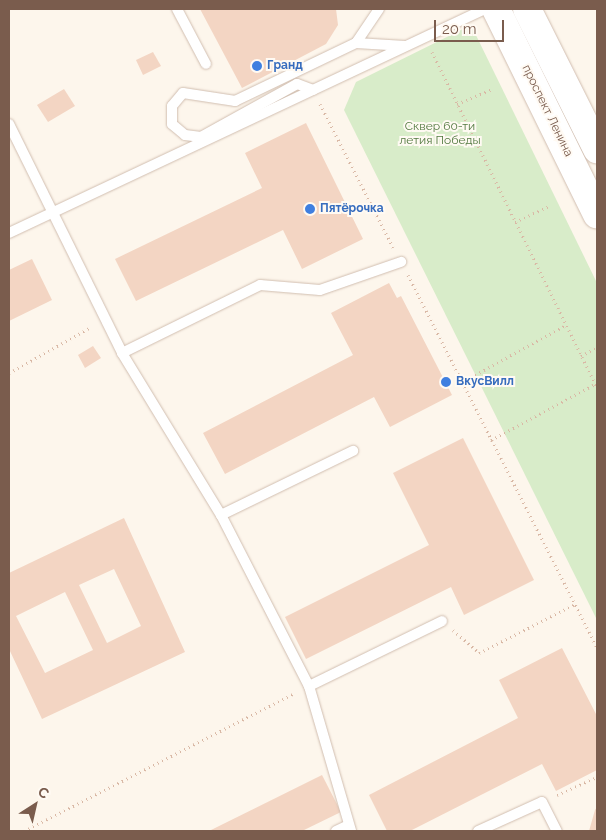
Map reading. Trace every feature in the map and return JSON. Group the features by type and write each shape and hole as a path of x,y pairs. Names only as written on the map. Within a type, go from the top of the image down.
{"main road":[{"name":"проспект Ленина","path":"496,9 597,214"},
{"path":"527,9 597,149"}],"lane":[{"path":"177,9 206,64"},
{"path":"356,43 379,9"},
{"path":"9,232 485,9"},
{"path":"313,90 297,84 201,137 185,135 172,124 172,106 183,93 235,101 356,43 407,46"},
{"path":"9,124 50,213 122,353 221,515 309,686 350,828 336,831"},
{"path":"122,353 260,285 320,290 401,262"},
{"path":"221,515 352,450"},
{"path":"309,686 442,621"},
{"path":"478,831 542,802 557,831"}],"path":[{"path":"425,38 597,388"},
{"path":"457,104 492,89"},
{"path":"313,90 597,647"},
{"path":"515,222 549,206"},
{"path":"9,373 104,319"},
{"path":"462,382 566,325"},
{"path":"581,356 597,347"},
{"path":"492,440 595,384"},
{"path":"442,621 479,653 575,604"},
{"path":"24,831 309,686"},
{"path":"542,802 597,777"}],"green space":[{"name":"Сквер 60-ти летия Победы","path":"471,25 597,283 597,620 344,110 356,82"}],"building":[{"name":"Гранд","path":"200,9 336,9 338,25 326,44 242,88"},
{"path":"153,52 161,66 143,75 136,60"},
{"path":"64,89 75,106 48,122 37,105"},
{"path":"306,123 363,239 302,269 283,230 136,301 115,259 262,188 245,153"},
{"path":"32,259 52,300 9,321 9,270"},
{"path":"389,283 397,298 401,296 452,395 390,427 374,397 225,474 203,433 353,355 331,313"},
{"path":"93,346 101,358 85,368 78,355"},
{"path":"463,438 534,580 464,615 451,587 306,659 285,617 429,545 393,473"},
{"path":"124,518 185,652 42,719 9,649 9,573","holes":["114,569 141,626 107,643 79,585","65,592 93,650 45,673 16,616"]},
{"path":"562,648 597,716 597,770 556,791 542,764 410,831 387,831 369,795 518,718 499,680"},
{"path":"322,775 341,812 302,831 209,831"},
{"path":"597,807 597,831 589,831 595,810"}],"place":[{"name":"Гранд","path":"257,66"},
{"name":"Пятёрочка","path":"310,209"},
{"name":"ВкусВилл","path":"446,382"}]}
